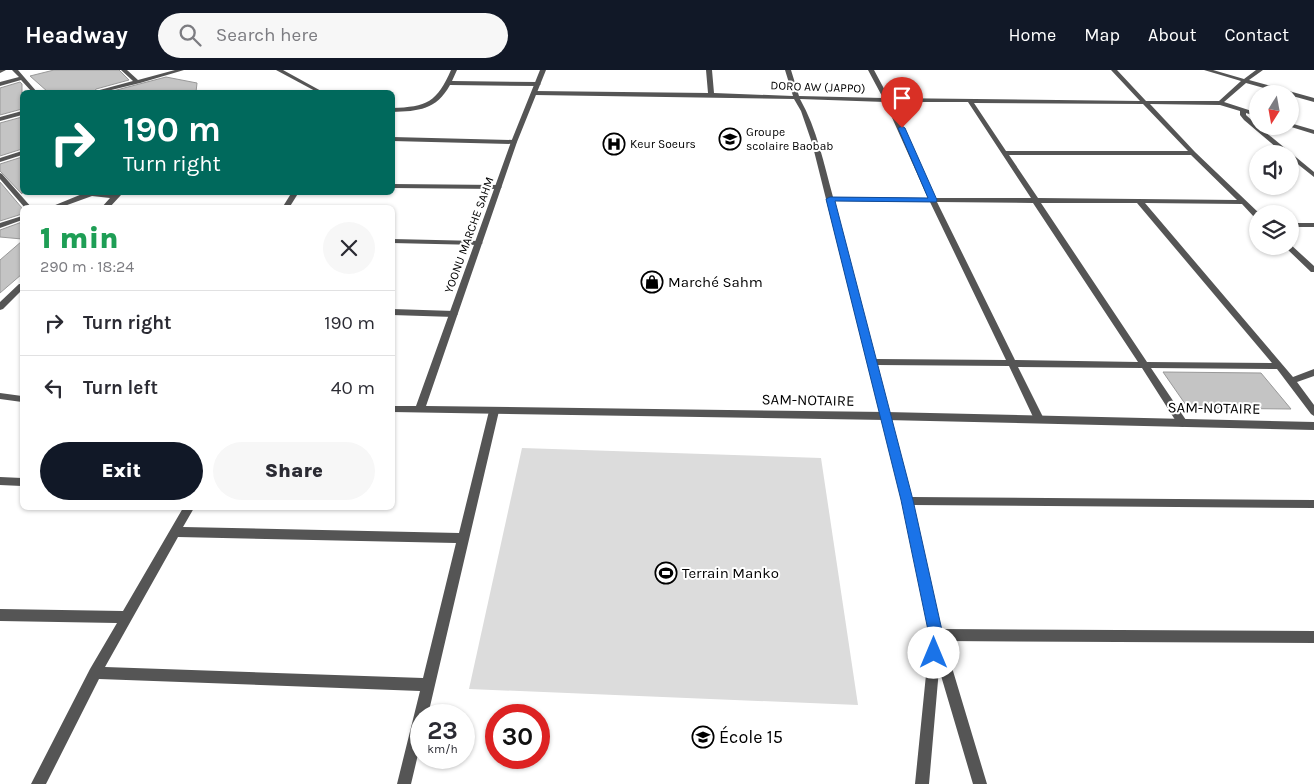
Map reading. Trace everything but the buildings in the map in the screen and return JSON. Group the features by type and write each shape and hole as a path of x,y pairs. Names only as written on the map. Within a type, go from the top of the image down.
{"street":[{"path":"15,70 33,90"},
{"path":"124,70 138,82"},
{"path":"106,90 181,70"},
{"path":"278,70 316,90"},
{"path":"395,110 412,109 432,104 449,83 454,70"},
{"name":"YOONU MARCHE SAHM","path":"420,409 514,142 543,70"},
{"path":"709,70 711,95"},
{"path":"788,70 796,97 804,111 815,144 830,199 907,500 936,635 980,784"},
{"path":"872,70 895,114 933,200 1039,420"},
{"path":"1114,70 1193,153 1249,208"},
{"path":"1206,70 1314,100"},
{"path":"1220,103 1244,81 1260,70"},
{"path":"0,84 22,78"},
{"path":"449,83 538,84"},
{"name":"DORO AW (JAPPO)","path":"534,93 711,95 886,100 1220,103 1249,112"},
{"path":"969,100 1034,201 1183,423"},
{"path":"1243,110 1243,115 1246,119 1278,145"},
{"path":"0,119 20,114"},
{"path":"1299,127 1314,132"},
{"path":"395,139 514,142"},
{"path":"1004,153 1193,153"},
{"path":"0,160 20,154"},
{"path":"1299,162 1312,173"},
{"path":"0,174 27,205"},
{"path":"395,186 499,187"},
{"path":"60,205 85,195"},
{"path":"107,205 116,195"},
{"path":"830,199 1242,202"},
{"path":"1139,201 1280,366 1314,412"},
{"path":"0,226 20,219"},
{"path":"1299,225 1314,225"},
{"path":"395,241 479,242"},
{"path":"1298,255 1314,270"},
{"path":"0,307 20,288"},
{"path":"395,312 454,314"},
{"path":"872,362 1144,363 1280,366"},
{"path":"1292,381 1314,372"},
{"path":"0,396 20,399"},
{"name":"SAM-NOTAIRE","path":"395,410 886,416 1314,426"},
{"path":"404,784 494,411"},
{"path":"0,481 20,482"},
{"path":"907,500 1314,504"},
{"path":"38,784 95,673 187,510"},
{"path":"176,532 463,538"},
{"path":"0,615 127,617"},
{"path":"936,635 1314,637"},
{"path":"922,784 936,635"},
{"path":"95,673 428,685"}],"shaded area":[{"name":"Terrain Manko","path":"522,448 821,458 858,705 469,689"}],"place":[{"name":"Groupe scolaire Baobab","path":"730,139"},
{"name":"Keur Soeurs","path":"614,144"},
{"name":"Marché Sahm","path":"652,282"},
{"name":"Terrain Manko","path":"666,573"},
{"name":"École 15","path":"703,737"}],"route":[{"path":"902,128 933,200 830,199 907,500 936,635 934,653"}]}
